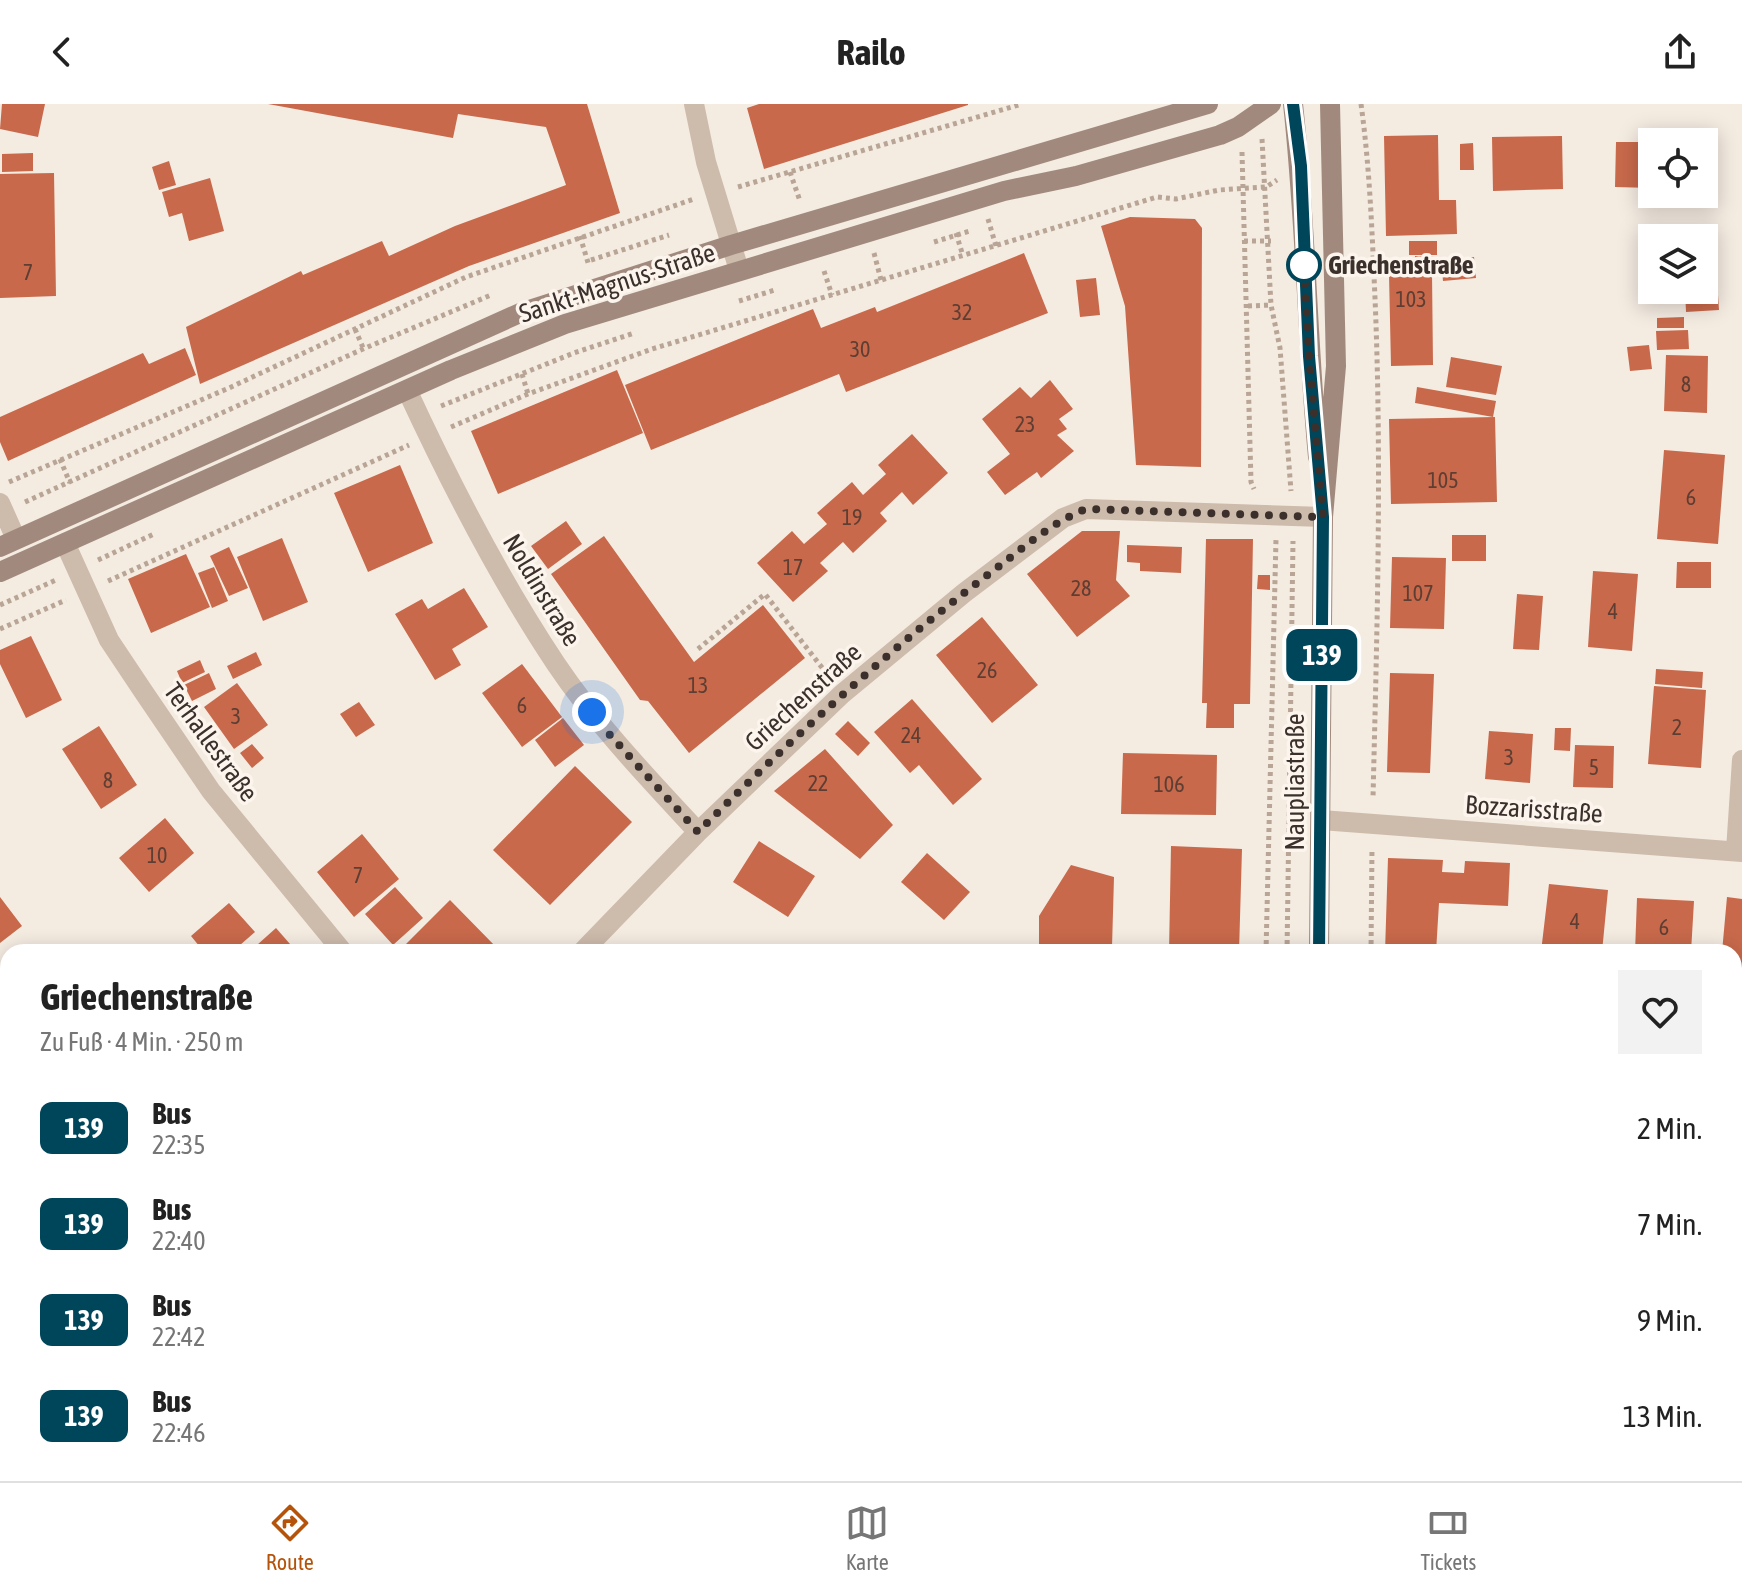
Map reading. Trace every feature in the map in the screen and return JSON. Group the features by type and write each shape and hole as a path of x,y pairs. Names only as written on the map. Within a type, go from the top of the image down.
{"street":[{"path":"694,104 706,162 739,270"},
{"name":"Sankt-Magnus-Straße","path":"8,543 520,313 731,245 1208,104"},
{"name":"Naupliastraße","path":"1293,104 1301,166 1309,356 1323,517"},
{"name":"Naupliastraße","path":"1319,944 1323,517 1336,366 1330,104"},
{"name":"Sankt-Magnus-Straße","path":"0,572 407,390 565,324 1004,191 1076,176 1220,135 1265,109"},
{"name":"Noldinstraße","path":"407,390 427,437 489,554 557,666 610,735 698,832"},
{"path":"0,503 8,543"},
{"name":"Griechenstraße","path":"590,944 698,832 842,694 964,593 1063,518 1086,509 1323,517"},
{"name":"Terhallestraße","path":"65,543 109,640 211,791 336,944"},
{"path":"1739,852 1742,760"},
{"name":"Bozzarisstraße","path":"1321,820 1739,852"}],"path":[{"path":"0,486 229,388 466,277 580,236 715,193 1022,104"},
{"path":"1361,104 1371,192 1370,264 1380,507 1371,944"},
{"path":"1265,109 1272,305 1280,348 1293,517 1287,944"},
{"path":"790,172 798,195"},
{"path":"0,629 427,437 528,394 652,349 1157,197 1176,199 1219,190 1266,187"},
{"path":"1244,188 1251,482 1276,540 1266,944"},
{"path":"989,221 996,246"},
{"path":"930,243 957,236 989,221 1002,221"},
{"path":"954,228 963,256"},
{"path":"580,236 591,271"},
{"path":"1244,241 1269,241"},
{"path":"872,249 881,280"},
{"path":"865,262 889,255"},
{"path":"812,278 834,272"},
{"path":"825,274 832,295"},
{"path":"731,303 786,287"},
{"path":"1248,306 1272,305"},
{"path":"355,329 368,360"},
{"path":"419,415 522,373 646,329"},
{"path":"518,361 528,394"},
{"path":"0,605 156,534"},
{"path":"698,649 765,594 842,694"}],"building":[{"path":"2,104 45,104 38,137 0,129"},
{"path":"268,104 587,104 620,213 469,266 200,384 186,327 301,271 303,275 382,241 389,256 455,226 566,185 546,127 458,114 453,138"},
{"path":"759,104 968,105 764,169 747,108"},
{"path":"1438,135 1439,200 1456,200 1457,234 1386,236 1384,136"},
{"path":"1562,136 1563,189 1493,191 1492,137"},
{"path":"1616,142 1638,142 1638,188 1615,187"},
{"path":"1473,143 1474,170 1460,170 1460,144"},
{"path":"33,153 33,171 2,172 2,154"},
{"path":"169,161 176,185 159,190 152,167"},
{"path":"54,173 56,296 0,298 0,174"},
{"path":"210,178 224,231 189,241 182,213 169,217 162,192"},
{"path":"1130,217 1195,219 1202,228 1201,467 1136,465 1125,306 1101,226"},
{"path":"1409,241 1437,241 1437,255 1409,255"},
{"path":"1024,253 1048,313 846,392 839,374 651,450 625,385 813,309 821,328 875,307 877,312"},
{"path":"1415,256 1436,257 1436,270 1415,269"},
{"path":"1474,257 1476,278 1443,281 1441,260"},
{"path":"1432,273 1433,365 1391,366 1389,274"},
{"path":"1096,278 1100,315 1080,317 1076,280"},
{"path":"1718,295 1719,310 1686,312 1686,304 1718,304"},
{"path":"1684,317 1684,328 1657,328 1657,318"},
{"path":"1688,330 1689,349 1657,350 1656,331"},
{"path":"1649,345 1652,369 1630,371 1627,347"},
{"path":"185,348 196,375 8,461 0,442 0,417 143,353 149,364"},
{"path":"1666,355 1708,356 1707,413 1664,411"},
{"path":"1451,357 1502,366 1496,395 1446,387"},
{"path":"617,370 643,433 498,494 471,431"},
{"path":"1050,380 1073,409 1059,419 1067,429 1057,435 1074,451 1041,478 1037,472 1005,495 987,472 1010,454 982,419 1020,387 1031,398"},
{"path":"1417,387 1496,401 1493,417 1415,403"},
{"path":"1495,417 1497,502 1391,504 1389,419"},
{"path":"912,434 948,473 913,505 902,492 880,513 887,521 853,553 843,542 820,563 828,571 793,602 757,563 792,531 804,544 827,524 817,513 852,482 863,495 886,474 878,465"},
{"path":"1664,450 1725,455 1718,544 1657,539"},
{"path":"400,465 433,543 368,572 334,493"},
{"path":"566,521 582,544 548,569 531,546"},
{"path":"1082,531 1120,531 1116,580 1130,596 1077,637 1027,574"},
{"path":"1452,535 1486,535 1486,561 1452,561"},
{"path":"604,536 694,662 763,605 805,658 689,753 648,701 640,700 551,574"},
{"path":"282,538 308,602 263,621 237,557"},
{"path":"1206,539 1253,539 1250,704 1234,704 1234,728 1206,728 1207,703 1202,703"},
{"path":"1127,545 1182,547 1181,573 1140,571 1140,563 1127,562"},
{"path":"229,547 248,588 229,596 210,556"},
{"path":"186,554 210,607 151,633 128,579"},
{"path":"1392,557 1446,558 1444,629 1390,628"},
{"path":"1677,562 1711,562 1711,588 1676,588"},
{"path":"214,567 228,601 212,608 198,573"},
{"path":"1593,571 1638,574 1632,651 1588,647"},
{"path":"1258,575 1270,575 1270,590 1257,589"},
{"path":"464,588 488,627 452,649 461,665 435,680 395,614 422,599 428,609"},
{"path":"1517,594 1543,596 1539,650 1513,649"},
{"path":"982,617 1038,685 992,723 936,655"},
{"path":"31,636 62,700 26,718 0,664 0,650"},
{"path":"256,652 262,665 233,679 227,666"},
{"path":"200,660 205,672 182,683 177,671"},
{"path":"522,664 562,717 522,747 482,693"},
{"path":"1656,669 1703,672 1702,688 1655,684"},
{"path":"209,673 216,689 192,701 184,685"},
{"path":"1390,673 1434,674 1430,773 1387,772"},
{"path":"237,683 268,725 234,749 204,707"},
{"path":"1654,686 1706,690 1701,768 1648,764"},
{"path":"912,699 982,779 953,805 919,765 910,773 874,732"},
{"path":"359,702 375,725 356,737 340,714"},
{"path":"563,718 584,745 555,767 535,740"},
{"path":"848,721 870,743 858,756 835,734"},
{"path":"99,726 137,785 101,809 62,749"},
{"path":"1555,728 1571,728 1570,751 1554,750"},
{"path":"1489,731 1533,734 1530,783 1485,779"},
{"path":"252,744 264,758 252,768 240,753"},
{"path":"1575,745 1614,746 1613,788 1573,787"},
{"path":"825,749 893,825 860,859 774,791"},
{"path":"1123,753 1217,755 1216,815 1121,814"},
{"path":"575,766 632,822 550,905 493,850"},
{"path":"165,818 194,853 149,892 119,858"},
{"path":"362,834 399,879 354,917 317,872"},
{"path":"759,841 815,876 788,917 733,882"},
{"path":"1171,846 1242,849 1239,944 1169,944"},
{"path":"927,853 970,892 944,920 901,882"},
{"path":"1388,858 1443,860 1442,872 1464,873 1465,861 1510,863 1508,906 1439,903 1436,944 1385,944"},
{"path":"1071,865 1114,877 1112,944 1039,944 1039,916"},
{"path":"1549,884 1608,890 1603,944 1542,944"},
{"path":"395,887 423,918 392,944 365,914"},
{"path":"0,897 22,926 0,943"},
{"path":"1727,897 1742,899 1742,944 1723,944"},
{"path":"1637,898 1694,901 1691,944 1635,944"},
{"path":"450,900 493,944 406,944"},
{"path":"229,903 255,932 241,944 198,944 191,936"},
{"path":"276,928 290,944 258,944"}],"bus line":[{"name":"139","path":"1293,104 1301,166 1309,356 1323,517 1319,944"}],"place":[{"name":"Griechenstraße","path":"1304,265"}],"route":[{"path":"592,712 698,832 842,694 964,593 1063,518 1086,509 1323,517 1304,265"}]}
